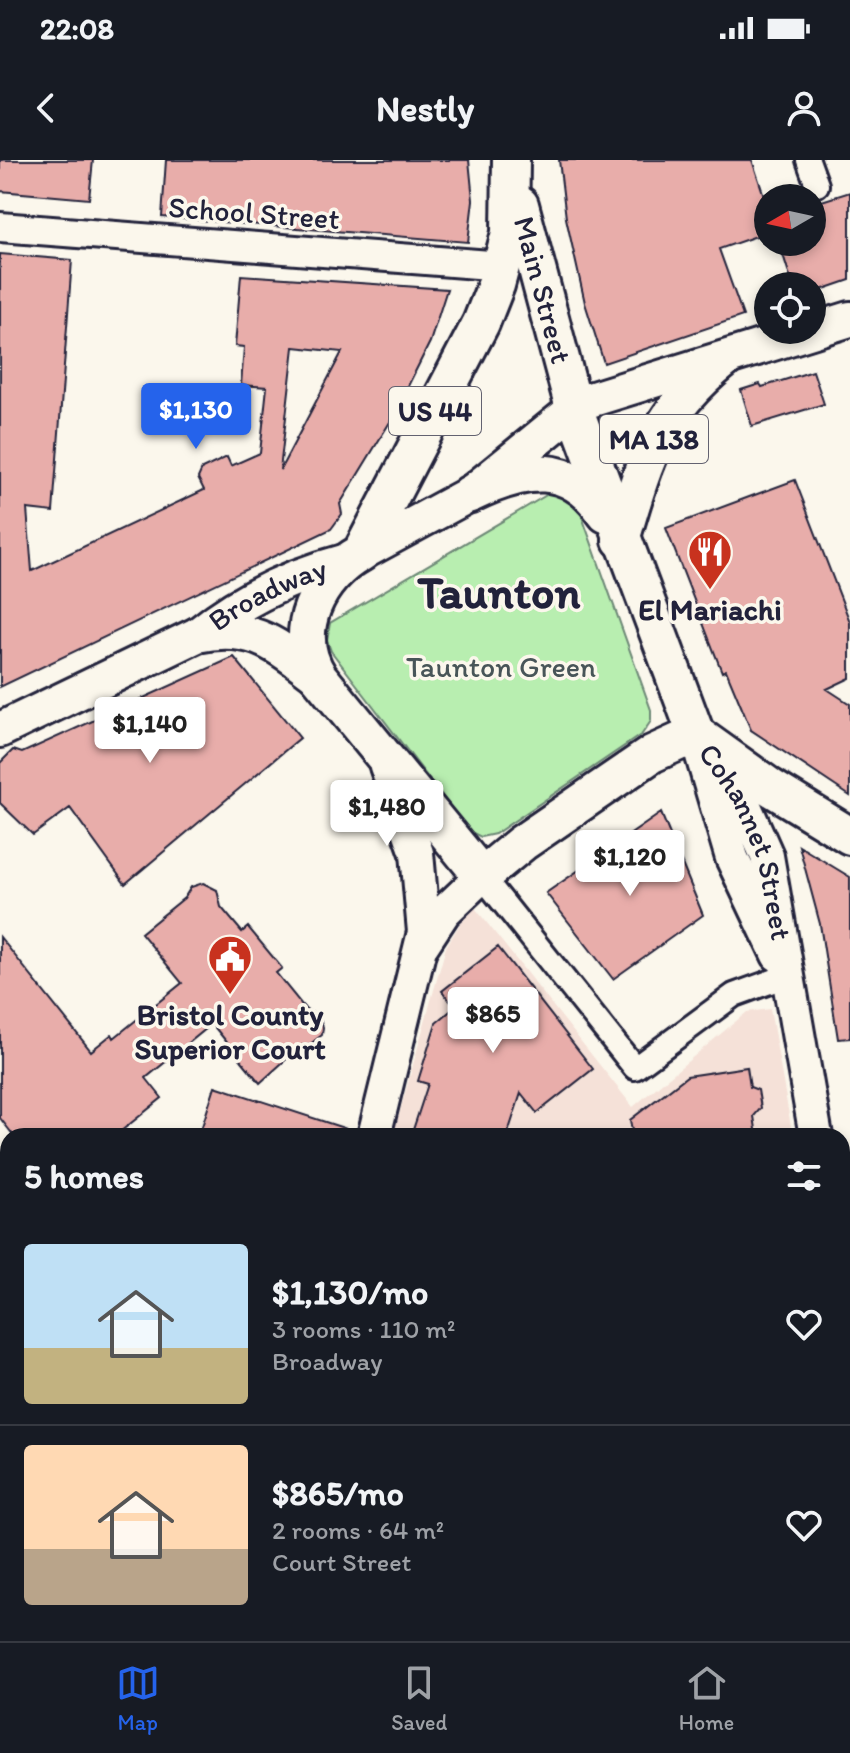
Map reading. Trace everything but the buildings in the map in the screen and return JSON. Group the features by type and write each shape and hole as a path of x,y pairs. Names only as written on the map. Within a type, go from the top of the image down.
{"highway":[{"name":"Main Street","path":"352,557 481,323 503,266 512,212 511,166"},
{"name":"Main Street","path":"511,166 574,408"},
{"path":"503,266 531,292 555,343"},
{"name":"MA 138","path":"621,540 642,467 656,436 686,395 724,360"},
{"name":"US 44","path":"574,408 696,734"},
{"path":"470,494 517,476 546,473 569,477 590,492 621,540"},
{"name":"US 44","path":"352,557 316,599 308,617 306,648 319,677 482,876"},
{"path":"482,876 522,843 652,754 696,734 770,787 850,836"}],"main road":[{"name":"MA 138","path":"352,557 470,494 574,408 594,398 850,319"},
{"name":"Broadway","path":"0,730 197,635 247,600 352,557"},
{"name":"Broadway","path":"197,635 223,631 257,635 319,677"},
{"name":"Cohannet Street","path":"696,734 732,858 789,975 815,1128"},
{"path":"376,1128 423,944 423,902 417,853 379,748"},
{"path":"423,944 444,912 482,876"}],"street":[{"path":"808,160 817,184"},
{"name":"School Street","path":"0,227 503,266"},
{"path":"482,876 635,1068 734,995 789,975"}],"shaded area":[{"path":"472,904 633,1107 747,1012 770,1009 791,1128 395,1128 446,947"}],"green space":[{"name":"Taunton Green","path":"555,490 574,494 651,710 651,721 642,734 495,834 481,837 469,831 331,651 327,640 330,623"}],"place":[{"name":"El Mariachi","path":"710,591"},
{"name":"Bristol County Superior Court","path":"230,996"}],"district":[{"name":"Taunton","path":"499,592"}]}
